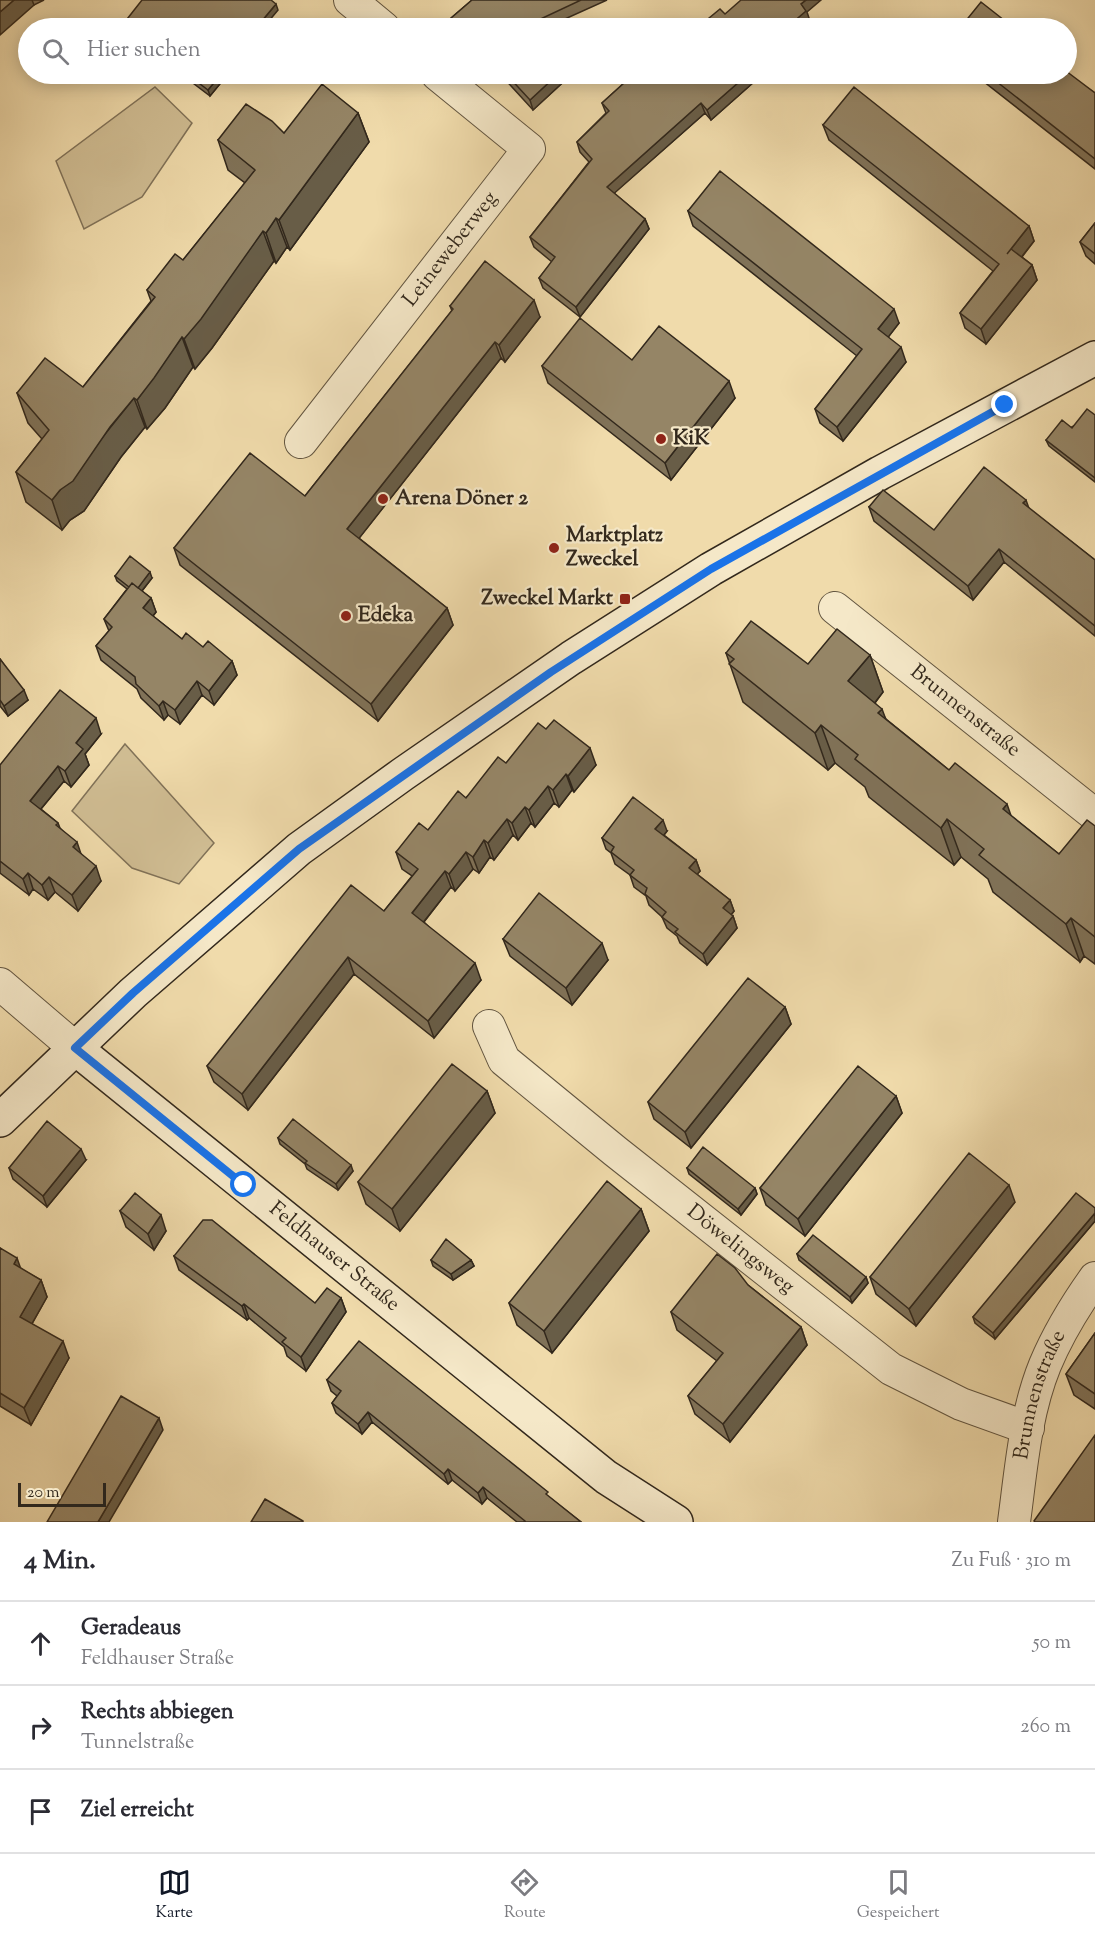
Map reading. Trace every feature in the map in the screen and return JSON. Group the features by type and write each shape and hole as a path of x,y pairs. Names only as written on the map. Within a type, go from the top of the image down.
{"street":[{"path":"350,0 372,18"},
{"name":"Leineweberweg","path":"301,442 529,149 449,84"},
{"path":"0,1120 133,993 299,849 571,658 711,569 880,473 1095,358"},
{"name":"Brunnenstraße","path":"835,608 1095,814"},
{"name":"Feldhauser Straße","path":"0,984 75,1048 606,1477 676,1522"},
{"name":"Döwelingsweg","path":"489,1026 504,1060 615,1151 891,1369 961,1404 1028,1428"},
{"name":"Brunnenstraße","path":"1014,1522 1028,1428 1044,1366 1070,1313 1095,1278"}],"shaded area":[{"path":"155,87 192,123 142,197 84,229 56,161"},
{"path":"125,744 214,843 179,884 132,868 72,811"}],"building":[{"path":"0,0 14,0 0,12"},
{"path":"142,0 271,0 276,4 264,18 128,18"},
{"path":"472,0 581,0 543,18 451,18"},
{"path":"741,0 806,0 801,4 806,11 798,18 709,18 720,9 725,14"},
{"path":"981,2 1001,18 968,18"},
{"path":"1077,79 1095,93 1095,159 1000,84 1077,84"},
{"path":"200,84 213,84 208,90"},
{"path":"322,84 358,113 279,220 276,218 266,233 263,231 201,319 184,339 182,337 137,400 134,398 110,427 73,481 60,490 52,500 16,472 49,430 17,393 45,358 83,387 155,297 147,290 175,254 183,260 255,170 218,140 246,104 272,121 284,133"},
{"path":"515,84 547,84 530,100"},
{"path":"623,84 737,84 707,110 701,103 607,187 645,219 576,307 539,278 555,257 530,237 592,159 577,142 609,111 602,103"},
{"path":"854,87 1029,226 1007,254 1011,249 1032,265 981,329 960,313 999,264 823,125"},
{"path":"720,171 894,309 878,329 901,347 837,427 815,409 862,349 688,211"},
{"path":"1095,223 1095,254 1080,242"},
{"path":"485,261 534,300 499,345 495,342 347,529 447,608 371,704 174,548 250,453 305,496 453,309 450,306"},
{"name":"KiK","path":"580,318 632,360 659,326 729,381 665,463 542,366"},
{"path":"1087,409 1095,415 1095,478 1046,440 1062,420 1072,428"},
{"path":"984,467 1026,500 1023,503 1095,560 1095,626 999,549 968,586 869,507 883,490 934,530"},
{"path":"130,556 150,572 138,588 132,583 129,587 115,576"},
{"path":"132,583 151,598 143,608 182,639 186,633 203,647 208,641 232,661 209,691 197,681 175,710 163,701 159,706 136,684 135,677 96,646 112,627 104,619"},
{"path":"751,621 808,664 837,629 870,655 848,681 882,709 878,713 949,770 955,763 1007,804 1003,809 1059,854 1087,820 1095,826 1095,937 1071,918 1066,924 979,855 984,849 947,819 941,828 855,759 858,755 821,725 815,733 729,664 734,659 726,653"},
{"path":"0,659 24,690 4,706 0,700"},
{"path":"60,690 96,718 76,743 83,749 65,771 58,766 30,801 58,823 56,825 77,842 73,847 96,866 72,895 49,877 42,885 28,873 23,879 0,861 0,765"},
{"path":"554,720 590,748 568,776 566,774 553,790 548,786 529,810 525,807 512,823 507,819 488,843 484,840 473,857 466,852 449,874 445,871 412,913 475,963 428,1021 348,957 242,1094 207,1066 351,885 384,911 418,869 396,852 419,823 428,830 458,791 466,798 498,757 506,763 538,723 546,729"},
{"path":"633,797 663,820 655,829 696,860 689,868 730,900 723,908 733,916 703,954 675,932 678,929 662,917 666,912 645,894 647,888 630,875 634,870 611,852 614,847 602,838"},
{"path":"539,893 602,943 566,988 503,939"},
{"path":"748,978 785,1007 685,1132 648,1102"},
{"path":"452,1064 487,1091 392,1209 358,1182"},
{"path":"858,1066 896,1096 798,1219 760,1188"},
{"path":"293,1119 351,1165 336,1184 305,1163 307,1161 278,1138"},
{"path":"47,1121 81,1149 43,1196 9,1168"},
{"path":"703,1147 755,1188 738,1209 687,1168"},
{"path":"969,1153 1009,1185 909,1309 870,1277"},
{"path":"607,1181 641,1209 544,1331 509,1303"},
{"path":"135,1193 161,1215 148,1234 120,1211"},
{"path":"1076,1193 1095,1208 1095,1213 993,1333 973,1317"},
{"path":"203,1220 212,1220 315,1303 327,1288 341,1298 301,1357 282,1342 286,1338 244,1304 242,1306 174,1256"},
{"path":"813,1235 866,1277 850,1297 797,1254"},
{"path":"446,1239 471,1260 451,1274 431,1260"},
{"path":"0,1248 17,1258 14,1264 41,1280 20,1317 63,1341 24,1408 0,1393"},
{"path":"717,1254 735,1268 748,1285 801,1327 723,1424 688,1396 723,1353 671,1312"},
{"path":"1095,1333 1095,1394 1066,1374"},
{"path":"359,1341 548,1492 546,1494 581,1522 524,1522 483,1487 478,1493 448,1469 444,1474 368,1412 358,1424 332,1403 341,1391 327,1380"},
{"path":"121,1396 159,1418 98,1522 47,1522"},
{"path":"1095,1435 1095,1522 1035,1522 1034,1521"},
{"path":"265,1499 303,1521 303,1522 251,1522"}],"place":[{"name":"KiK","path":"661,439"},
{"name":"Arena Döner 2","path":"383,499"},
{"name":"Marktplatz Zweckel","path":"554,548"},
{"name":"Zweckel Markt","path":"625,599"},
{"name":"Edeka","path":"346,616"}],"route":[{"path":"244,1185 75,1048 133,993 299,849 403,774 571,658 711,569 1005,405"}]}
